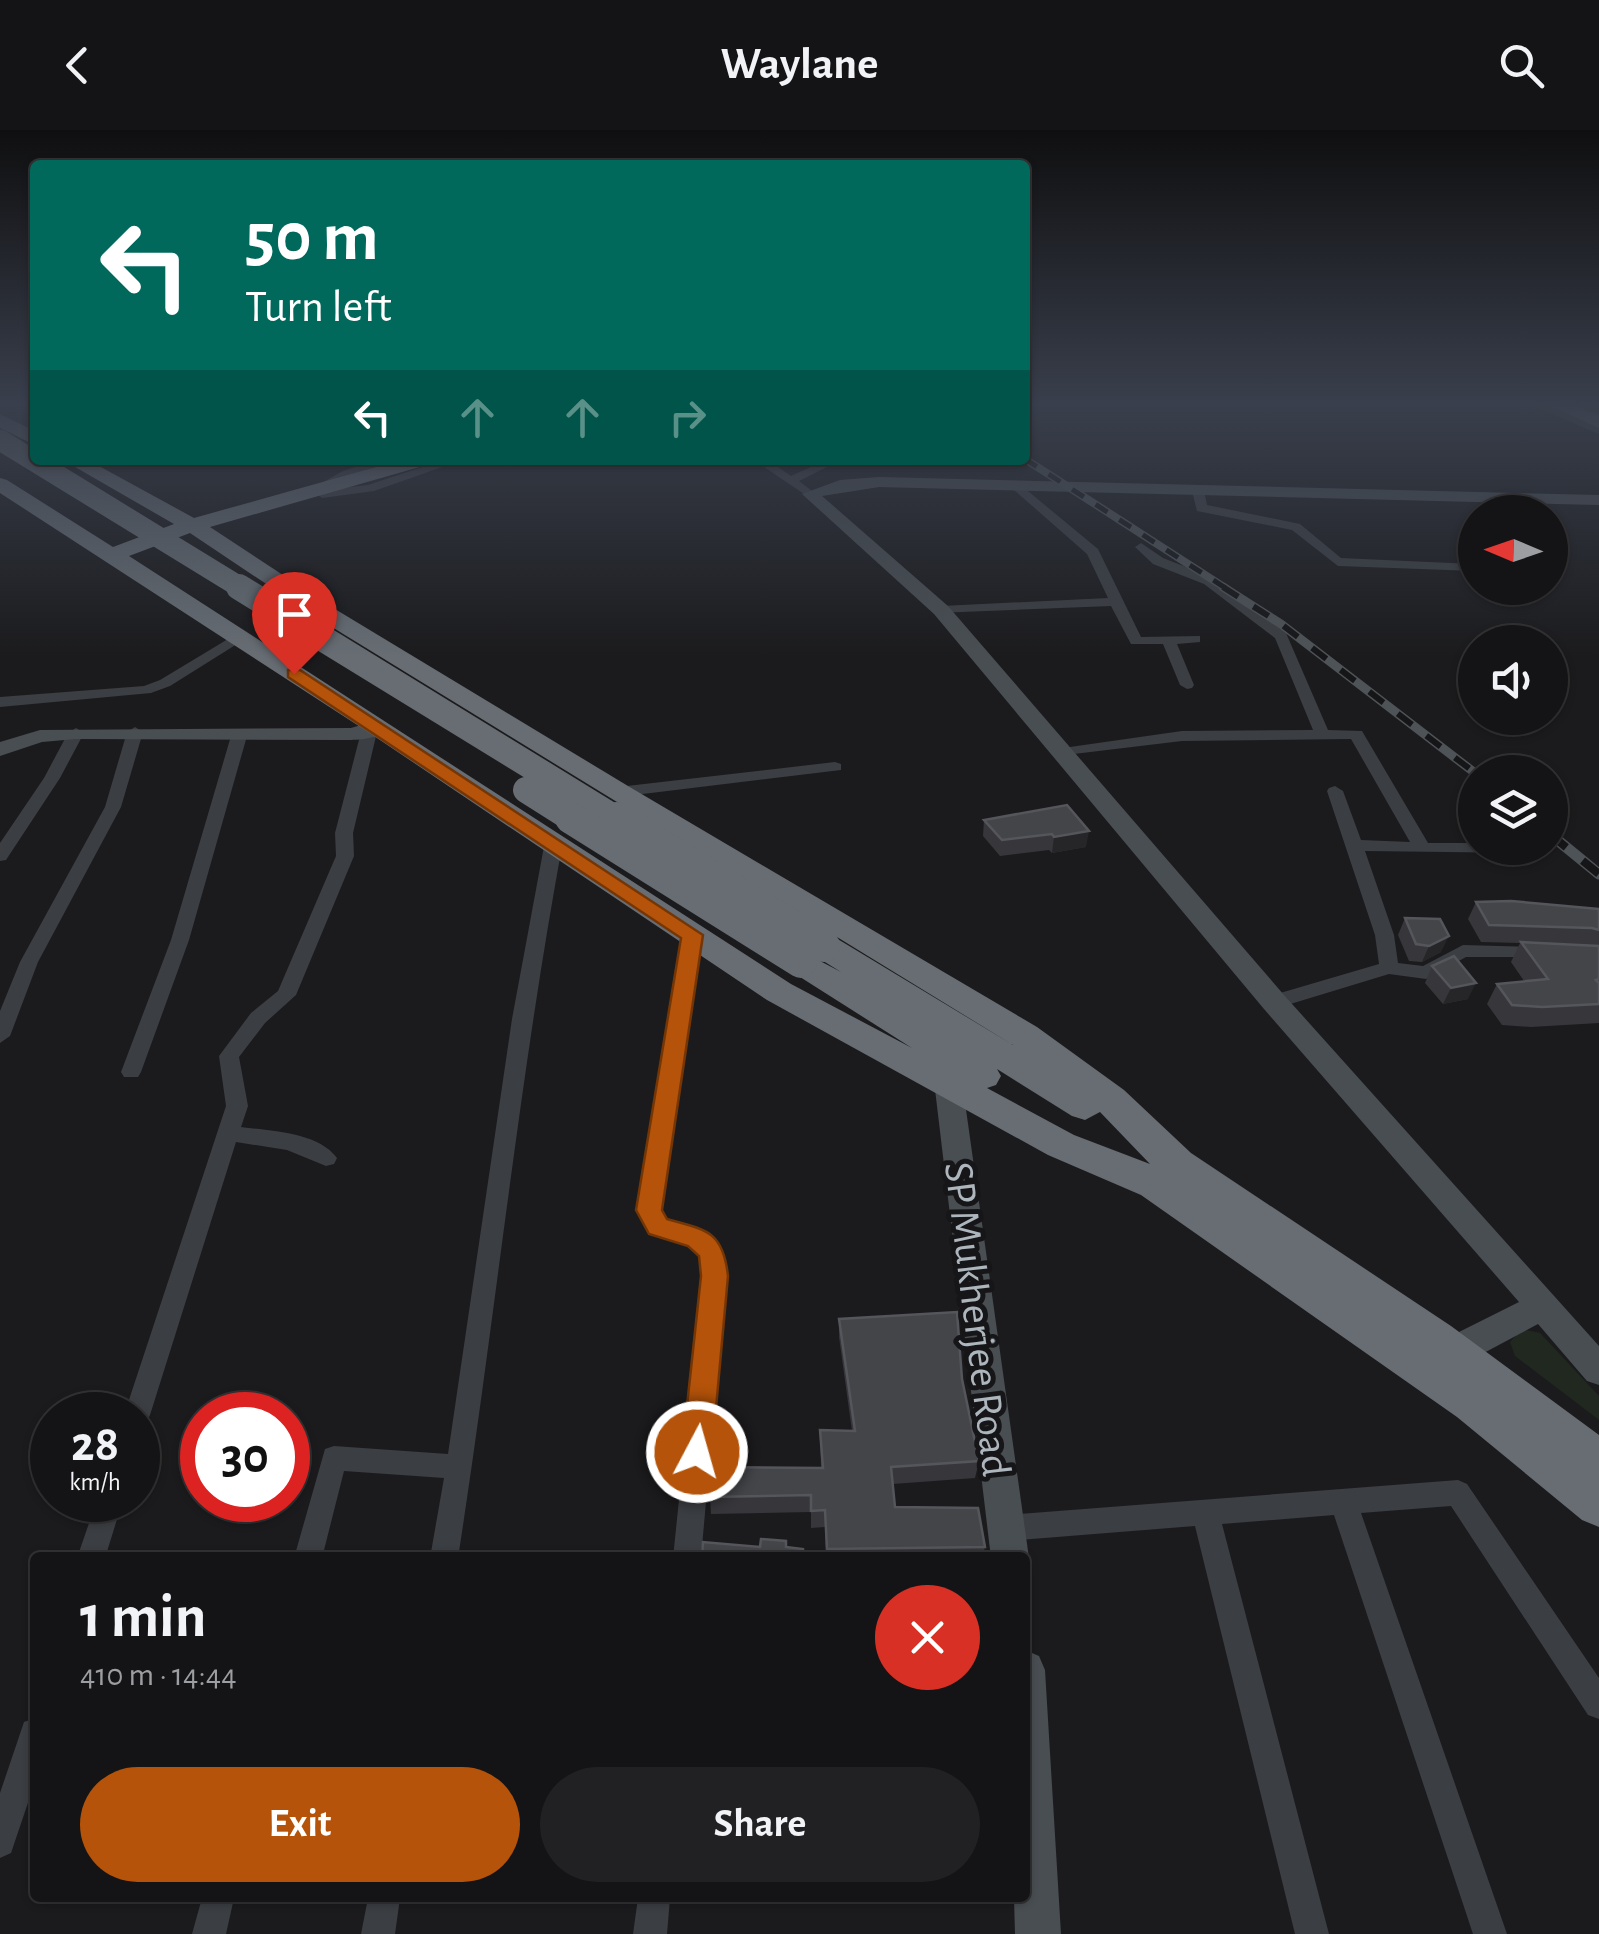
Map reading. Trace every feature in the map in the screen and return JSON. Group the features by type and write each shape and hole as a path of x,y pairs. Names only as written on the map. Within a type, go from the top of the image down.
{"highway":[{"path":"6,488 374,729 554,841 780,992 1061,1144 1170,1174"},
{"path":"49,488 712,910 812,954"},
{"path":"76,488 812,954 1453,1352 1599,1462"},
{"path":"125,488 199,529 322,611 618,792 922,970 1024,1036 1110,1100 1170,1174 1473,1403 1599,1504"},
{"path":"115,561 199,529 329,489"}],"street":[{"path":"329,489 362,488"},
{"path":"801,488 942,610 1274,1002 1599,1370"},
{"path":"1019,488 1093,552 1136,642 1195,638"},
{"path":"1115,488 1599,500"},
{"path":"1198,490 1201,508 1296,528 1338,562 1458,567"},
{"path":"1141,547 1158,561 1209,581 1281,636 1322,733"},
{"path":"942,610 1116,602"},
{"path":"0,702 146,690 165,683 238,639"},
{"path":"1168,640 1187,685"},
{"path":"0,749 40,736 76,733 239,736 374,729 344,833 345,856 286,995 258,1018 230,1056 238,1106 144,1392"},
{"path":"0,1036 29,962 113,808 135,732"},
{"path":"0,856 52,778 76,733"},
{"path":"1062,753 1182,736 1356,734 1422,848"},
{"path":"131,1072 180,940 239,736"},
{"path":"618,792 834,766"},
{"path":"1336,792 1390,948 1389,968"},
{"path":"445,1552 521,1014 554,841"},
{"path":"1357,845 1458,848"},
{"path":"688,1552 714,1276 712,1251 697,1238 658,1227 649,1210 692,935"},
{"path":"1274,1002 1389,968 1426,972 1462,952 1564,953"},
{"name":"SP Mukherjee Road","path":"948,1081 1008,1543"},
{"path":"228,1133 292,1142 326,1158"},
{"path":"1453,1352 1542,1306"},
{"path":"310,1552 334,1458 460,1467"},
{"path":"1008,1543 1206,1515 1458,1494 1599,1704"},
{"path":"1344,1504 1490,1934"},
{"path":"1206,1515 1312,1934"},
{"path":"93,1552 103,1522"},
{"path":"0,1842 30,1748"},
{"path":"1030,1772 1038,1934"},
{"path":"209,1934 217,1902"},
{"path":"378,1934 383,1902"},
{"path":"650,1934 654,1902"}],"shaded area":[{"path":"1522,1329 1540,1333 1599,1396 1599,1420 1515,1356 1510,1342"}],"building":[{"path":"1067,805 1089,831 1002,840 984,820"},
{"path":"1476,902 1599,909 1599,930 1489,925"},
{"path":"1405,918 1440,919 1449,936 1429,946 1416,944"},
{"path":"1521,942 1599,946 1599,1004 1512,1005 1497,984 1548,979"},
{"path":"1454,956 1476,983 1451,988 1432,966"},
{"path":"957,1312 962,1379 979,1461 891,1467 895,1507 978,1508 985,1547 827,1549 825,1510 811,1511 811,1495 710,1497 710,1467 823,1468 820,1430 855,1431 839,1319"},
{"path":"761,1539 786,1541 786,1547 803,1552 702,1552 703,1542 760,1547"}],"railway":[{"path":"1070,488 1227,589"},
{"path":"1223,587 1281,624 1458,760"},
{"path":"1568,849 1599,874"}],"route":[{"path":"294,674 692,935 649,1210 658,1227 697,1238 712,1251 714,1276 697,1452"}]}
